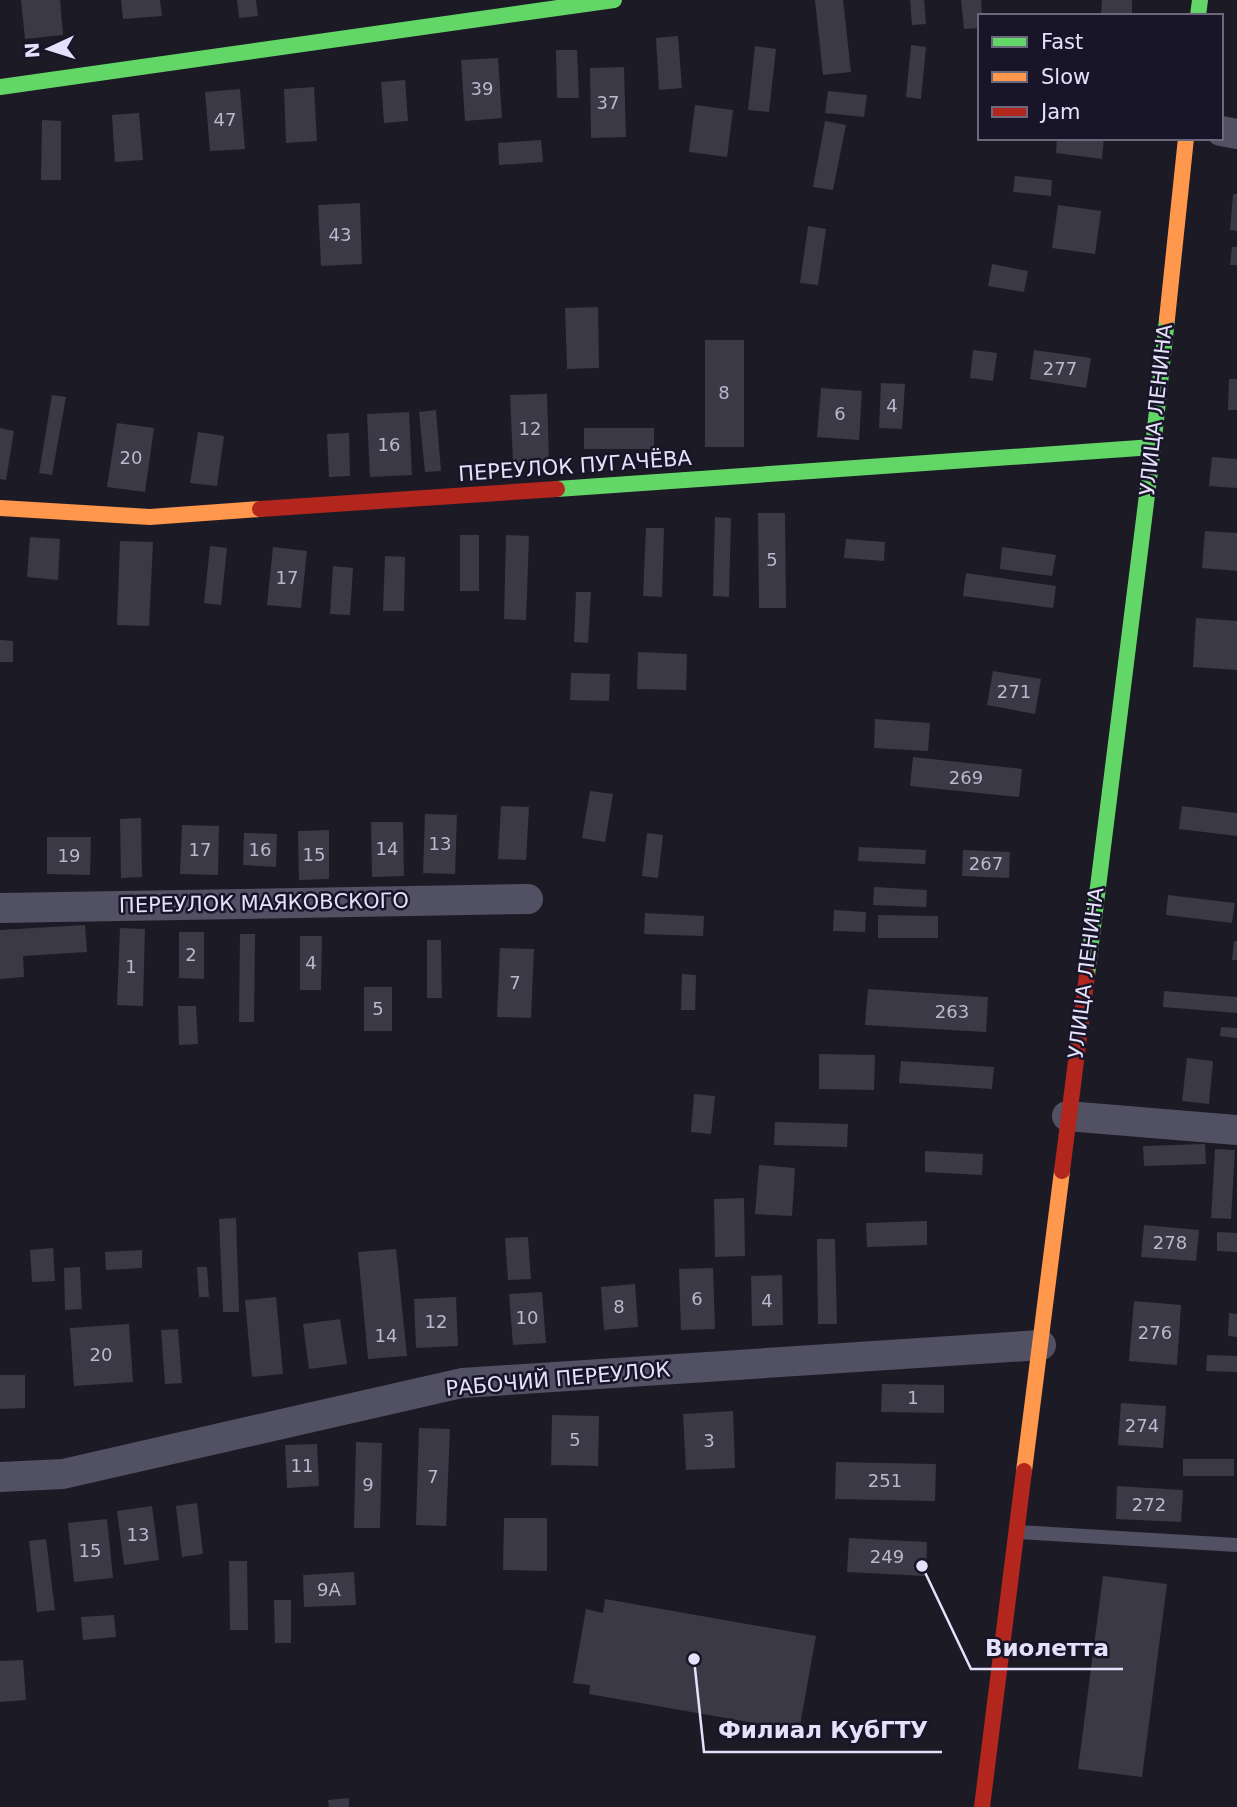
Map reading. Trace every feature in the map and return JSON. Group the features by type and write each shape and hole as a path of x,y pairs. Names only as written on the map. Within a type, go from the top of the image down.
{"street":[{"path":"0,87 614,0"},
{"name":"УЛИЦА ЛЕНИНА","path":"982,1807 1153,447 1186,140"},
{"name":"ПЕРЕУЛОК ПУГАЧЁВА","path":"0,508 150,517 1153,447"},
{"name":"ПЕРЕУЛОК МАЯКОВСКОГО","path":"0,908 528,898"},
{"path":"1067,1116 1237,1130"},
{"name":"РАБОЧИЙ ПЕРЕУЛОК","path":"0,1477 63,1474 462,1383 1041,1345"}],"lane":[{"path":"1018,1532 1237,1545"}],"building":[{"path":"21,0 60,0 63,35 25,39"},
{"path":"121,0 160,0 162,16 123,19"},
{"path":"237,0 256,0 258,16 239,18"},
{"path":"815,0 843,0 851,72 823,75"},
{"path":"910,0 924,0 926,24 912,25"},
{"path":"961,0 981,0 982,14 978,14 978,28 964,29"},
{"path":"1102,0 1132,0 1132,14 1101,14"},
{"path":"678,36 682,88 659,90 656,38"},
{"path":"911,45 926,47 921,99 906,97"},
{"path":"755,46 776,49 769,112 748,110"},
{"path":"556,50 577,50 579,98 557,98"},
{"path":"498,58 502,118 465,121 461,60"},
{"path":"624,67 626,137 591,138 590,68"},
{"path":"405,80 408,121 384,123 381,82"},
{"path":"314,87 317,141 286,143 284,89"},
{"path":"240,89 245,149 210,151 205,92"},
{"path":"828,91 867,95 864,117 825,113"},
{"path":"695,105 733,110 727,157 689,152"},
{"path":"139,113 143,160 115,162 112,115"},
{"path":"42,120 61,121 61,180 41,180"},
{"path":"825,121 846,125 833,190 813,187"},
{"path":"541,140 543,162 499,165 498,143"},
{"path":"1057,140 1104,140 1102,159 1056,153"},
{"path":"1015,176 1052,180 1051,196 1013,192"},
{"path":"1233,194 1237,194 1237,231 1230,230"},
{"path":"360,203 362,264 321,266 318,205"},
{"path":"1058,205 1101,211 1095,254 1052,248"},
{"path":"808,226 826,229 818,285 800,283"},
{"path":"1232,247 1237,247 1237,265 1230,265"},
{"path":"992,264 1028,271 1024,292 988,286"},
{"path":"598,307 599,368 567,369 565,308"},
{"path":"705,340 744,340 744,447 705,447"},
{"path":"973,350 997,353 993,381 970,378"},
{"path":"1034,350 1091,358 1086,388 1030,379"},
{"path":"1229,379 1237,379 1237,410 1228,410"},
{"path":"881,383 905,384 902,429 879,428"},
{"path":"821,388 862,391 859,440 817,437"},
{"path":"547,394 549,462 513,463 510,395"},
{"path":"52,395 66,397 52,475 39,473"},
{"path":"436,410 441,471 425,472 419,412"},
{"path":"409,412 412,475 370,477 367,414"},
{"path":"117,423 154,428 145,492 107,487"},
{"path":"0,428 14,431 6,480 0,479"},
{"path":"584,428 654,428 654,449 584,449"},
{"path":"198,432 224,436 217,486 190,483"},
{"path":"349,433 350,476 329,477 327,434"},
{"path":"1212,457 1237,459 1237,488 1209,486"},
{"path":"758,513 785,513 786,608 759,608"},
{"path":"715,517 731,518 729,597 713,596"},
{"path":"646,528 664,528 662,597 643,596"},
{"path":"1205,531 1237,533 1237,571 1202,568"},
{"path":"460,535 479,535 479,591 460,591"},
{"path":"506,535 529,536 526,620 504,619"},
{"path":"30,537 60,539 58,580 27,577"},
{"path":"846,539 885,542 884,561 844,558"},
{"path":"120,541 153,542 149,626 117,625"},
{"path":"210,546 227,548 221,605 204,603"},
{"path":"273,547 307,551 301,608 267,605"},
{"path":"1002,547 1056,555 1052,576 1000,569"},
{"path":"385,556 405,557 404,611 383,611"},
{"path":"333,566 353,568 350,615 330,614"},
{"path":"966,573 1056,586 1053,608 963,596"},
{"path":"576,592 591,592 588,643 574,642"},
{"path":"1196,618 1237,621 1237,670 1193,667"},
{"path":"0,640 13,641 13,662 0,662"},
{"path":"638,652 687,654 686,690 637,689"},
{"path":"993,671 1041,679 1035,714 987,705"},
{"path":"571,673 610,674 609,701 570,700"},
{"path":"875,719 930,723 928,751 874,748"},
{"path":"913,757 1022,769 1019,797 910,786"},
{"path":"590,791 613,794 605,842 582,838"},
{"path":"501,806 529,807 526,860 498,859"},
{"path":"1182,806 1237,813 1237,836 1179,829"},
{"path":"425,814 457,815 455,874 423,873"},
{"path":"141,818 142,877 121,878 120,819"},
{"path":"371,822 403,822 404,876 372,877"},
{"path":"182,825 219,826 218,875 180,874"},
{"path":"329,830 329,879 299,880 298,831"},
{"path":"244,833 277,834 276,867 243,865"},
{"path":"647,833 663,835 658,878 642,876"},
{"path":"47,837 91,837 90,875 47,874"},
{"path":"859,847 926,850 925,864 858,861"},
{"path":"963,850 1010,852 1009,878 962,876"},
{"path":"874,887 927,890 926,907 873,905"},
{"path":"1168,895 1235,903 1232,923 1166,915"},
{"path":"834,910 866,912 865,932 833,931"},
{"path":"645,913 704,916 703,936 644,934"},
{"path":"878,915 938,916 938,938 878,938"},
{"path":"85,925 87,952 23,956 24,977 0,979 0,930"},
{"path":"120,928 145,929 143,1006 117,1005"},
{"path":"179,932 204,932 204,979 179,978"},
{"path":"240,934 255,934 254,1022 239,1022"},
{"path":"300,936 322,936 321,990 300,990"},
{"path":"427,940 441,940 442,998 427,998"},
{"path":"1234,941 1237,941 1237,960 1232,960"},
{"path":"500,948 534,949 531,1018 497,1017"},
{"path":"682,974 696,975 695,1010 681,1010"},
{"path":"364,987 392,987 392,1031 364,1031"},
{"path":"868,989 988,997 986,1032 865,1025"},
{"path":"1164,991 1237,997 1237,1013 1163,1007"},
{"path":"178,1006 196,1006 198,1044 179,1045"},
{"path":"1221,1027 1237,1028 1237,1038 1220,1036"},
{"path":"819,1054 875,1055 874,1090 819,1089"},
{"path":"1187,1058 1213,1061 1209,1104 1182,1101"},
{"path":"901,1061 994,1067 992,1089 899,1083"},
{"path":"694,1094 715,1096 711,1134 691,1132"},
{"path":"775,1122 848,1124 847,1147 774,1145"},
{"path":"1205,1144 1206,1164 1144,1166 1143,1146"},
{"path":"1215,1149 1235,1150 1231,1219 1211,1218"},
{"path":"925,1151 983,1154 982,1175 925,1172"},
{"path":"759,1165 795,1168 792,1216 755,1214"},
{"path":"744,1198 745,1256 715,1257 714,1199"},
{"path":"236,1218 239,1312 223,1312 219,1219"},
{"path":"927,1221 927,1245 867,1247 866,1223"},
{"path":"1144,1225 1199,1230 1196,1261 1141,1257"},
{"path":"1217,1232 1237,1233 1237,1252 1217,1251"},
{"path":"528,1237 531,1279 508,1280 505,1238"},
{"path":"817,1239 835,1239 837,1324 818,1324"},
{"path":"53,1248 55,1281 32,1282 30,1250"},
{"path":"396,1249 407,1356 368,1359 358,1252"},
{"path":"142,1250 142,1268 106,1270 105,1252"},
{"path":"80,1267 82,1309 65,1310 64,1268"},
{"path":"197,1267 207,1267 209,1297 199,1297"},
{"path":"713,1268 715,1329 681,1330 679,1269"},
{"path":"782,1275 783,1325 752,1326 751,1276"},
{"path":"635,1284 638,1327 604,1330 601,1287"},
{"path":"542,1292 546,1343 513,1345 509,1294"},
{"path":"276,1297 283,1374 252,1377 245,1300"},
{"path":"456,1297 458,1346 416,1348 414,1299"},
{"path":"1134,1301 1181,1305 1177,1365 1129,1361"},
{"path":"1229,1313 1237,1314 1237,1337 1228,1336"},
{"path":"340,1319 347,1364 309,1369 303,1324"},
{"path":"129,1324 133,1382 74,1386 70,1328"},
{"path":"178,1329 182,1383 165,1384 161,1330"},
{"path":"1207,1355 1237,1356 1237,1372 1206,1371"},
{"path":"0,1375 25,1375 25,1408 0,1409"},
{"path":"882,1384 944,1385 944,1413 881,1412"},
{"path":"1121,1403 1166,1406 1163,1448 1118,1445"},
{"path":"733,1411 735,1468 686,1470 683,1414"},
{"path":"552,1415 599,1416 598,1466 551,1465"},
{"path":"419,1428 450,1429 446,1526 416,1525"},
{"path":"356,1442 382,1443 380,1528 354,1528"},
{"path":"317,1444 319,1486 287,1488 285,1445"},
{"path":"1183,1459 1234,1459 1234,1476 1183,1476"},
{"path":"836,1462 936,1464 935,1501 835,1499"},
{"path":"1117,1486 1183,1490 1181,1522 1116,1519"},
{"path":"197,1503 203,1554 182,1557 176,1506"},
{"path":"152,1506 159,1560 124,1565 117,1511"},
{"path":"504,1518 547,1518 547,1571 503,1570"},
{"path":"107,1519 113,1578 74,1582 68,1523"},
{"path":"849,1538 927,1542 926,1576 847,1572"},
{"path":"46,1539 55,1610 37,1612 29,1541"},
{"path":"229,1561 247,1561 248,1630 230,1630"},
{"path":"354,1572 356,1605 304,1607 303,1575"},
{"path":"1103,1576 1167,1584 1142,1777 1078,1769"},
{"path":"605,1599 816,1636 799,1731 589,1694 590,1685 573,1683 586,1609 603,1613"},
{"path":"274,1600 291,1600 291,1643 275,1643"},
{"path":"114,1615 116,1637 83,1640 81,1617"},
{"path":"23,1660 26,1700 0,1702 0,1661"},
{"path":"349,1798 349,1807 329,1807 328,1800"}],"traffic: fast":[{"path":"0,87 614,0"},
{"path":"1198,14 1200,0"},
{"path":"1087,975 1167,319"},
{"path":"557,489 1153,447"}],"traffic: slow":[{"path":"1167,319 1186,140"},
{"path":"0,508 150,517 260,509"},
{"path":"1024,1471 1062,1171"}],"traffic: jam":[{"path":"260,509 557,489"},
{"path":"1062,1171 1087,975"},
{"path":"982,1807 1024,1471"}],"place":[{"name":"Виолетта","path":"922,1566"},
{"name":"Филиал КубГТУ","path":"694,1659"}]}
